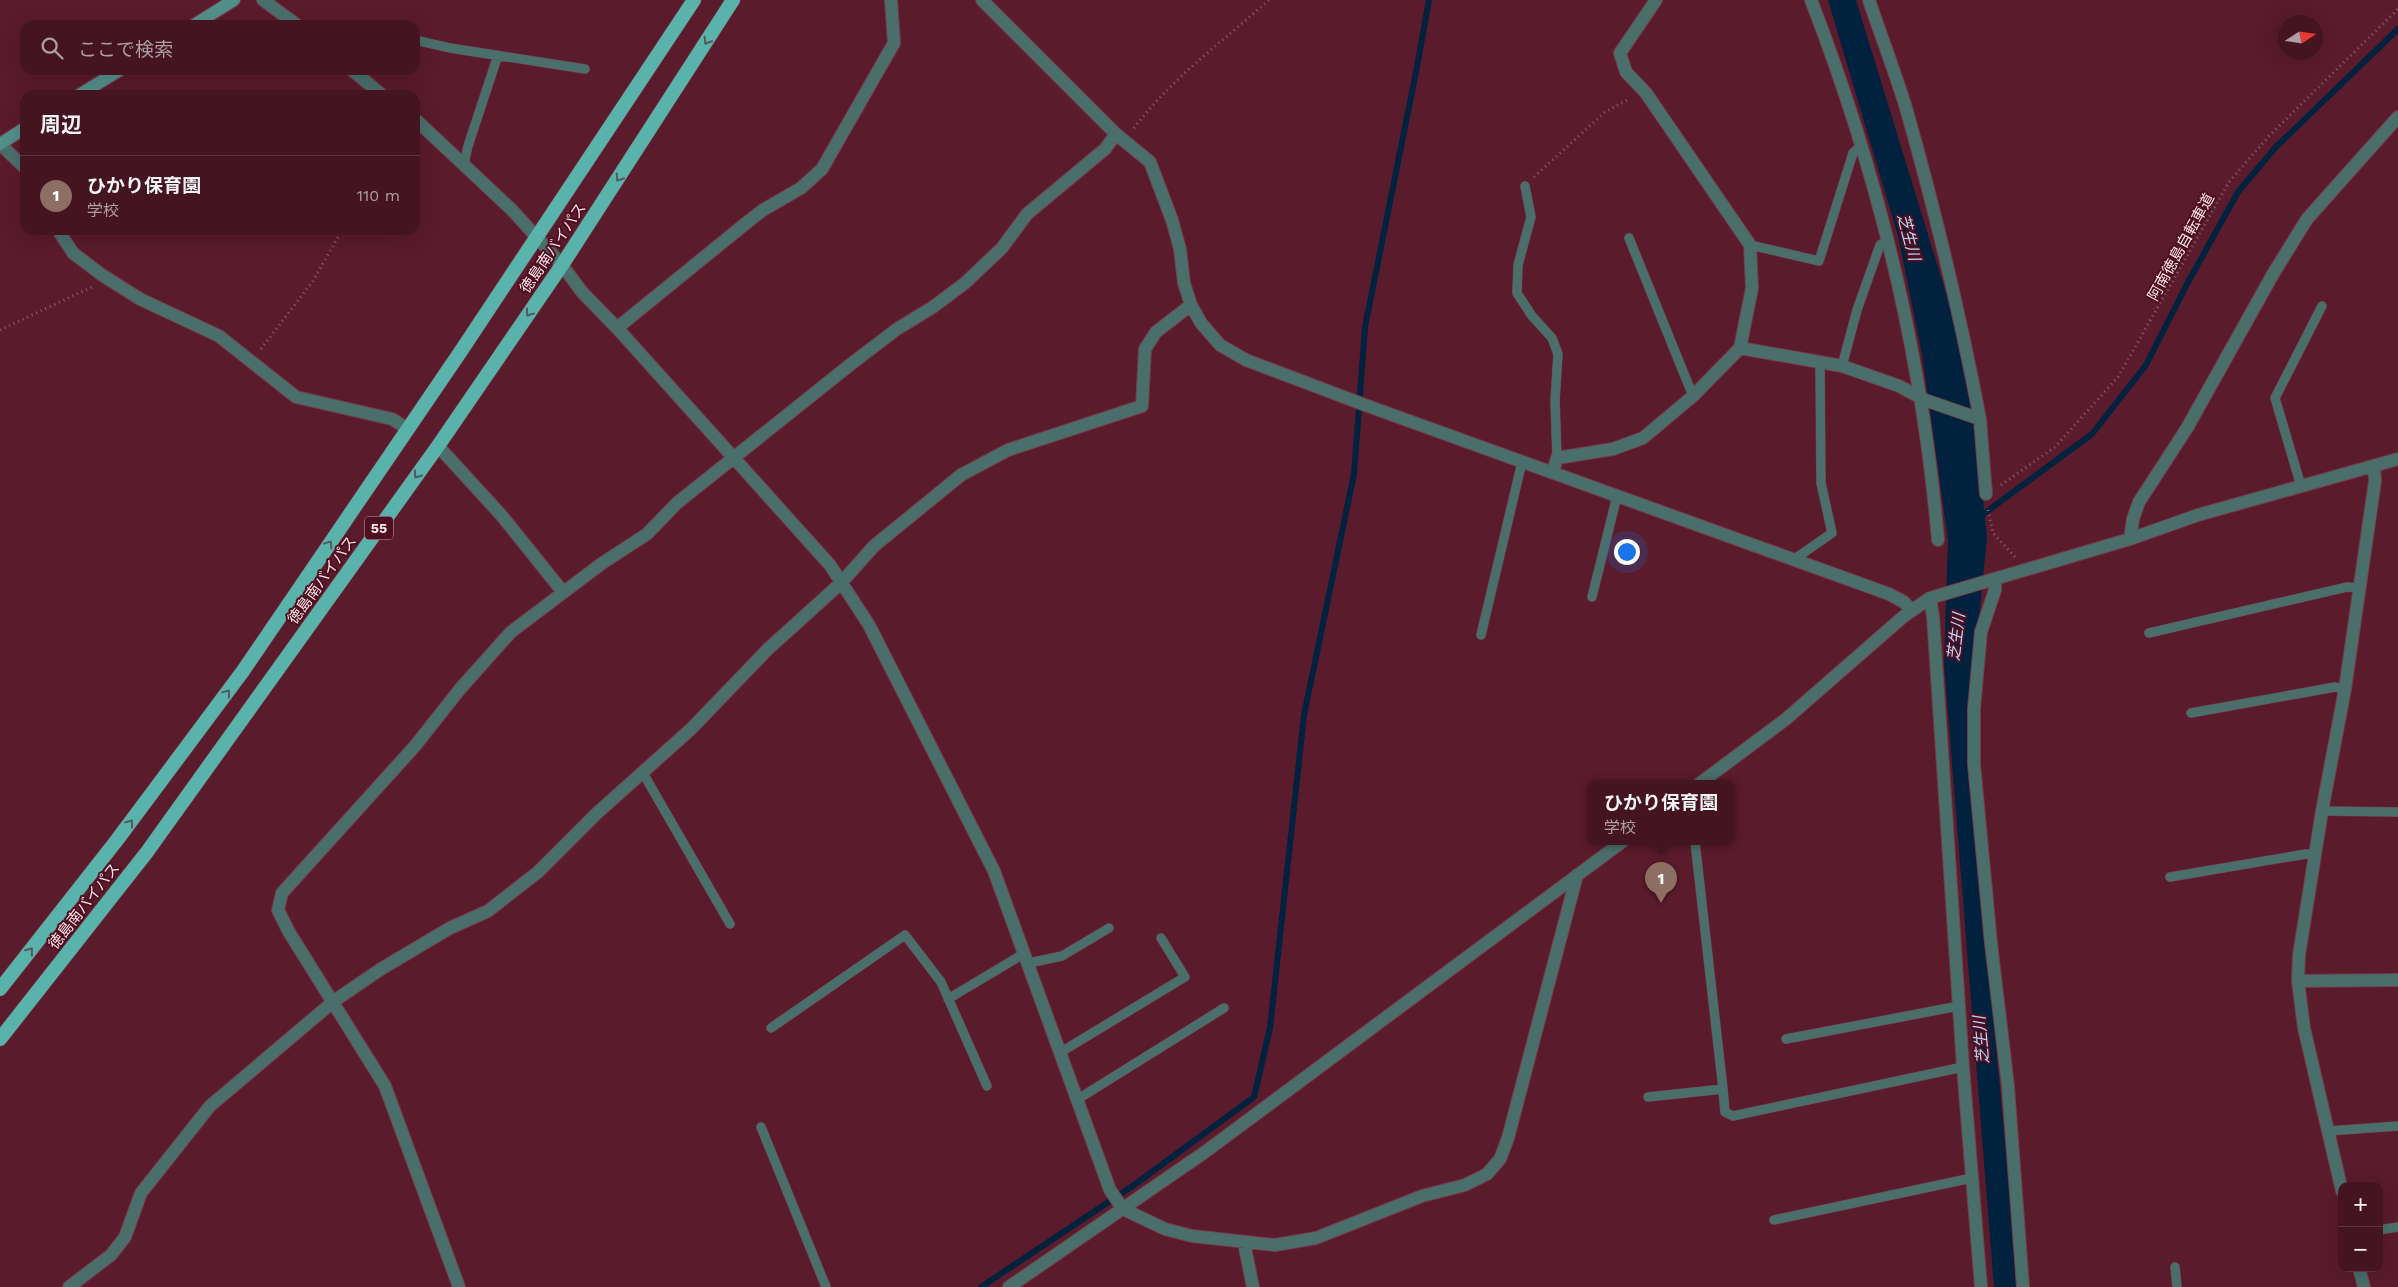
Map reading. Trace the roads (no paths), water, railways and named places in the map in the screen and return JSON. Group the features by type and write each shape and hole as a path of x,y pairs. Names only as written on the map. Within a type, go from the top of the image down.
{"highway":[{"name":"徳島南バイパス","path":"0,989 117,840 243,671 408,429 694,0"},
{"name":"徳島南バイパス","path":"0,1040 146,852 438,446 562,265 733,0"}],"main road":[{"path":"202,20 234,0"},
{"path":"87,90 112,75"},
{"path":"0,144 20,131"}],"street":[{"path":"263,0 289,20"},
{"path":"617,328 744,224 763,210 801,188 822,169 894,43 891,0"},
{"path":"982,0 1120,137 1150,162 1160,184 1180,249 1184,283 1191,304 1201,323 1220,344 1246,360 1350,400 1796,558 1889,594 1908,606"},
{"path":"1553,472 1556,458 1613,449 1643,438 1693,396 1740,348 1752,288 1750,245 1646,93 1626,72 1620,53 1656,0"},
{"path":"1811,0 1840,76 1889,239 1922,399 1938,540"},
{"path":"1869,0 1905,106 1931,202 1966,346 1986,494"},
{"path":"358,75 376,90"},
{"path":"2130,539 2133,519 2139,502 2187,428 2273,274 2307,220 2398,117"},
{"path":"420,124 464,164 536,237 562,265 582,292 617,328 830,565 868,625 994,871 1110,1190 1121,1205 1165,1229 1192,1236 1244,1243 1275,1244 1316,1238 1422,1196 1465,1185 1488,1174 1500,1159 1508,1138 1577,876"},
{"path":"459,1287 385,1086 289,932 278,910 282,893 415,746 460,689 511,632 563,592 647,534 677,503 732,458 897,329 934,307 965,283 1002,248 1027,214 1120,137"},
{"path":"0,144 20,163"},
{"path":"61,235 73,253 102,275 140,299 219,336 296,397 392,419 408,429"},
{"path":"69,1287 110,1255 125,1237 141,1194 210,1106 334,1002 450,928 488,911 538,872 596,814 691,729 768,650 841,583 874,546 961,475 1008,450 1142,406 1145,349 1156,332 1191,304"},
{"path":"1740,348 1842,366 1899,386 1922,399 1977,418"},
{"path":"438,446 502,516 563,592"},
{"path":"1704,780 1786,719 1908,606 2130,539 2198,514 2398,459"},
{"path":"2340,1182 2304,1028 2298,981 2299,955 2361,588 2375,481 2374,466"},
{"path":"1990,581 1995,590 1981,632 1974,709 1974,764 1991,944 2008,1086 2023,1287"},
{"path":"1934,597 1933,616 1963,1067 1981,1287"},
{"path":"1009,1287 1121,1205 1204,1152 1618,845"},
{"path":"2298,981 2398,980"},
{"path":"1244,1243 1253,1287"},
{"path":"2360,1272 2364,1287"}],"lane":[{"path":"420,41 585,69"},
{"path":"464,164 468,146 498,55"},
{"path":"1750,245 1819,261 1853,153 1861,146"},
{"path":"1525,186 1531,217 1518,265 1518,293 1532,316 1552,338 1558,354 1555,401 1556,458"},
{"path":"1629,238 1693,396"},
{"path":"1842,366 1858,310 1880,245 1889,239"},
{"path":"2301,486 2274,398 2322,306"},
{"path":"1796,558 1832,532 1821,483 1820,362"},
{"path":"1481,635 1522,462"},
{"path":"1592,597 1617,496"},
{"path":"2149,634 2347,587 2361,588"},
{"path":"2191,713 2335,687 2345,689"},
{"path":"643,773 730,924"},
{"path":"2322,811 2398,812"},
{"path":"1695,845 1725,1112 1734,1116 1963,1067"},
{"path":"2170,877 2306,854 2315,855"},
{"path":"948,999 1027,958 1062,956 1109,928"},
{"path":"772,1028 906,936 941,982 987,1086"},
{"path":"1061,1052 1185,977 1161,938"},
{"path":"1786,1039 1959,1006"},
{"path":"1078,1099 1224,1008"},
{"path":"1648,1097 1723,1088"},
{"path":"2328,1132 2398,1126"},
{"path":"761,1127 826,1287"},
{"path":"1774,1220 1972,1178"},
{"path":"2383,1229 2398,1227"},
{"path":"2174,1267 2177,1287"}],"water":[{"name":"芝生川","path":"1828,0 1856,0 1953,316 1976,435 1987,537 1969,719 1974,816 2019,1287 1994,1287 1944,663 1948,540 1922,354 1898,236"}],"waterway":[{"path":"981,1287 1134,1185 1254,1097 1270,1028 1304,715 1354,474 1365,327 1429,0"},
{"path":"1978,518 2092,434 2146,365 2187,284 2238,192 2275,148 2398,29"}],"place":[{"name":"ひかり保育園","path":"1661,903"}]}
